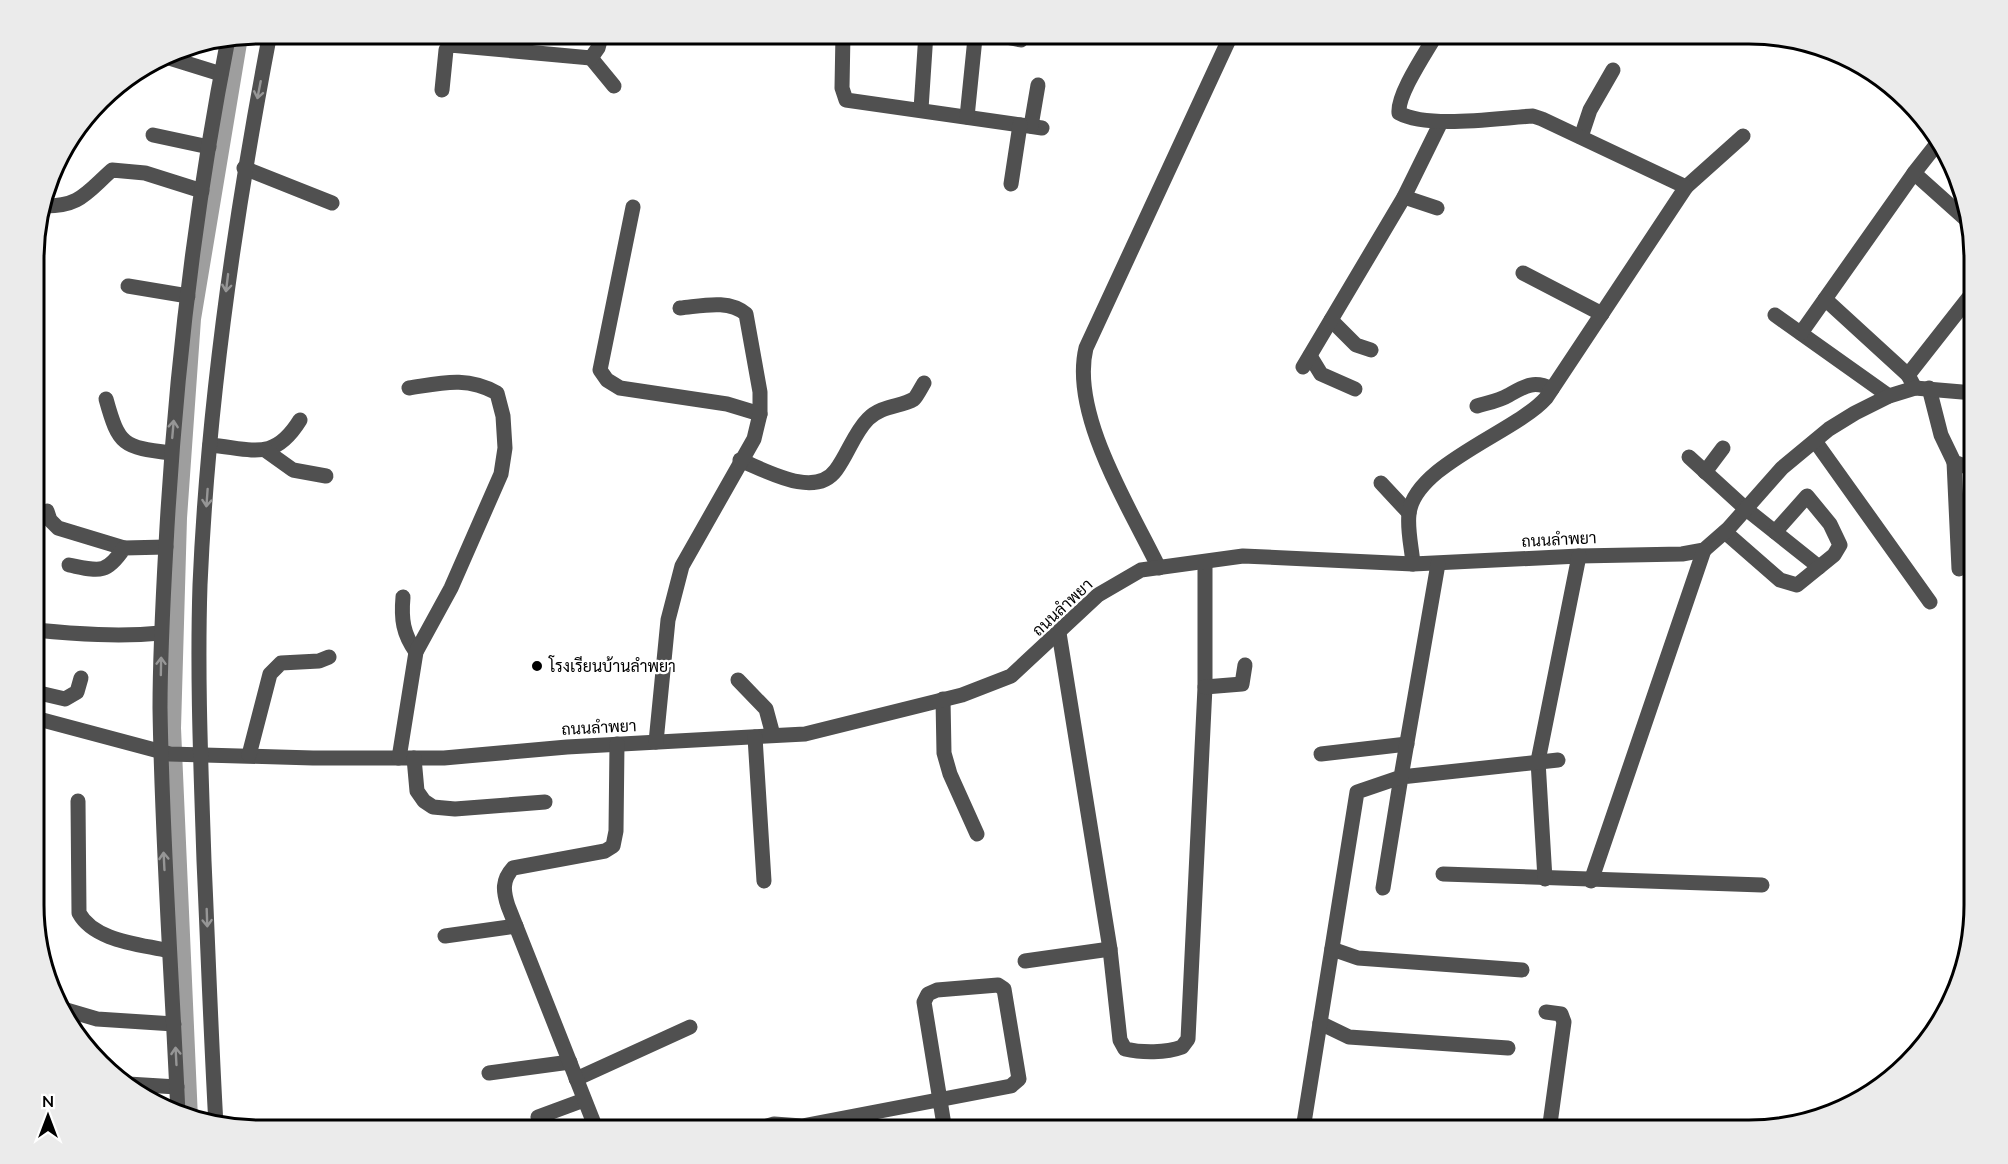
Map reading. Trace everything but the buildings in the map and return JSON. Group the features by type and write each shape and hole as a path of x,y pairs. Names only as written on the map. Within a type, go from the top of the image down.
{"street":[{"path":"215,1116 196,754 200,586 210,445 227,286 244,168 268,44"},
{"path":"591,58 599,44"},
{"path":"843,44 842,94 846,100 1031,126"},
{"path":"921,109 925,44"},
{"path":"967,117 974,44"},
{"path":"1159,568 1088,414 1082,366 1086,348 1227,44"},
{"path":"1431,44 1398,107 1399,113 1410,119 1441,122 1533,116 1686,187"},
{"path":"442,90 446,50 450,45 591,58 614,86"},
{"path":"178,1105 162,829 166,753 161,633 171,453 188,296 202,191 227,46"},
{"path":"176,60 221,74"},
{"path":"1581,137 1590,110 1613,70"},
{"path":"1011,184 1031,126 1038,85"},
{"path":"1355,389 1321,374 1306,361 1404,197 1441,122"},
{"path":"153,135 209,147"},
{"path":"1413,564 1409,513 1419,491 1465,451 1529,414 1552,389 1686,187 1743,136"},
{"path":"1801,333 1934,148"},
{"path":"244,168 332,202"},
{"path":"50,206 62,207 75,203 112,170 145,173 202,191"},
{"path":"1914,173 1959,213"},
{"path":"1404,197 1437,208"},
{"path":"633,207 600,370 607,380 620,388 727,404 760,414"},
{"path":"1523,273 1602,315"},
{"path":"128,286 188,296"},
{"path":"1825,299 1917,383 1954,462 1959,568"},
{"path":"656,742 669,620 680,576 740,460 754,439 760,414 760,392 746,314 738,307 721,304 680,308"},
{"path":"1591,880 1704,550 1725,532 1782,468 1815,441 1847,418 1917,383 1964,307"},
{"path":"1775,315 1889,396"},
{"path":"1331,320 1356,345 1371,350"},
{"path":"409,388 456,381 480,384 496,393 503,416 505,448 501,474 476,536 416,652 407,758 417,791 424,801 433,807 455,809 546,802"},
{"path":"740,460 797,483 814,485 823,483 836,472 867,419 880,410 914,399 924,383"},
{"path":"1477,406 1496,400 1529,384 1540,383 1552,389"},
{"path":"1917,383 1964,391"},
{"path":"106,399 115,432 126,443 144,450 171,453"},
{"path":"210,445 265,450 288,440 300,420"},
{"path":"1815,441 1930,602"},
{"path":"1705,472 1723,448"},
{"path":"265,450 293,470 326,476"},
{"path":"1689,457 1746,509 1819,567"},
{"path":"1954,462 1964,466"},
{"path":"1381,483 1409,513"},
{"path":"1725,532 1780,580 1797,585 1834,555 1840,545 1839,538 1807,496 1774,532"},
{"path":"47,511 50,520 58,528 124,548 166,547"},
{"path":"69,565 95,571 105,569 112,566 124,548"},
{"name":"ถนนลำพยา","path":"44,720 166,753 407,758 805,734 987,687 1011,676 1098,595 1141,570 1243,556 1438,564 1579,556 1682,554 1704,550"},
{"path":"1545,879 1538,761 1579,556"},
{"path":"1059,633 1110,949 1120,1040 1125,1049 1174,1050 1182,1047 1188,1039 1205,687 1205,562"},
{"path":"1383,888 1438,564"},
{"path":"402,597 401,621 407,640 416,652"},
{"path":"44,631 98,635 161,633"},
{"path":"249,755 270,674 281,663 319,661 329,657"},
{"path":"1205,687 1242,684 1245,665"},
{"path":"44,694 64,699 77,692 81,678"},
{"path":"738,681 766,709 771,720 773,735"},
{"path":"60,724 64,699"},
{"path":"943,699 944,753 950,774 977,834"},
{"path":"754,737 764,880"},
{"path":"592,1120 516,926 504,887 507,874 513,868 605,851 613,846 616,831 617,744"},
{"path":"1321,754 1407,744"},
{"path":"1304,1120 1357,792 1401,777 1558,760"},
{"path":"78,801 80,912 85,924 105,934 169,951"},
{"path":"1443,874 1761,885"},
{"path":"445,936 516,926"},
{"path":"1025,961 1110,949"},
{"path":"1332,949 1358,958 1522,970"},
{"path":"835,1120 940,1101 1011,1086 1019,1079 1004,989 999,985 937,990 928,994 924,1002 940,1101 943,1120"},
{"path":"71,1011 97,1019 174,1024"},
{"path":"1546,1012 1561,1014 1564,1022 1551,1120"},
{"path":"1320,1023 1349,1037 1508,1048"},
{"path":"576,1079 690,1027"},
{"path":"489,1073 570,1062"},
{"path":"140,1085 177,1087"},
{"path":"538,1117 584,1100"}],"waterway":[{"path":"190,1109 173,728 179,518 193,319 239,44"}],"place":[{"name":"โรงเรียนบ้านลำพยา","path":"537,666"}]}
